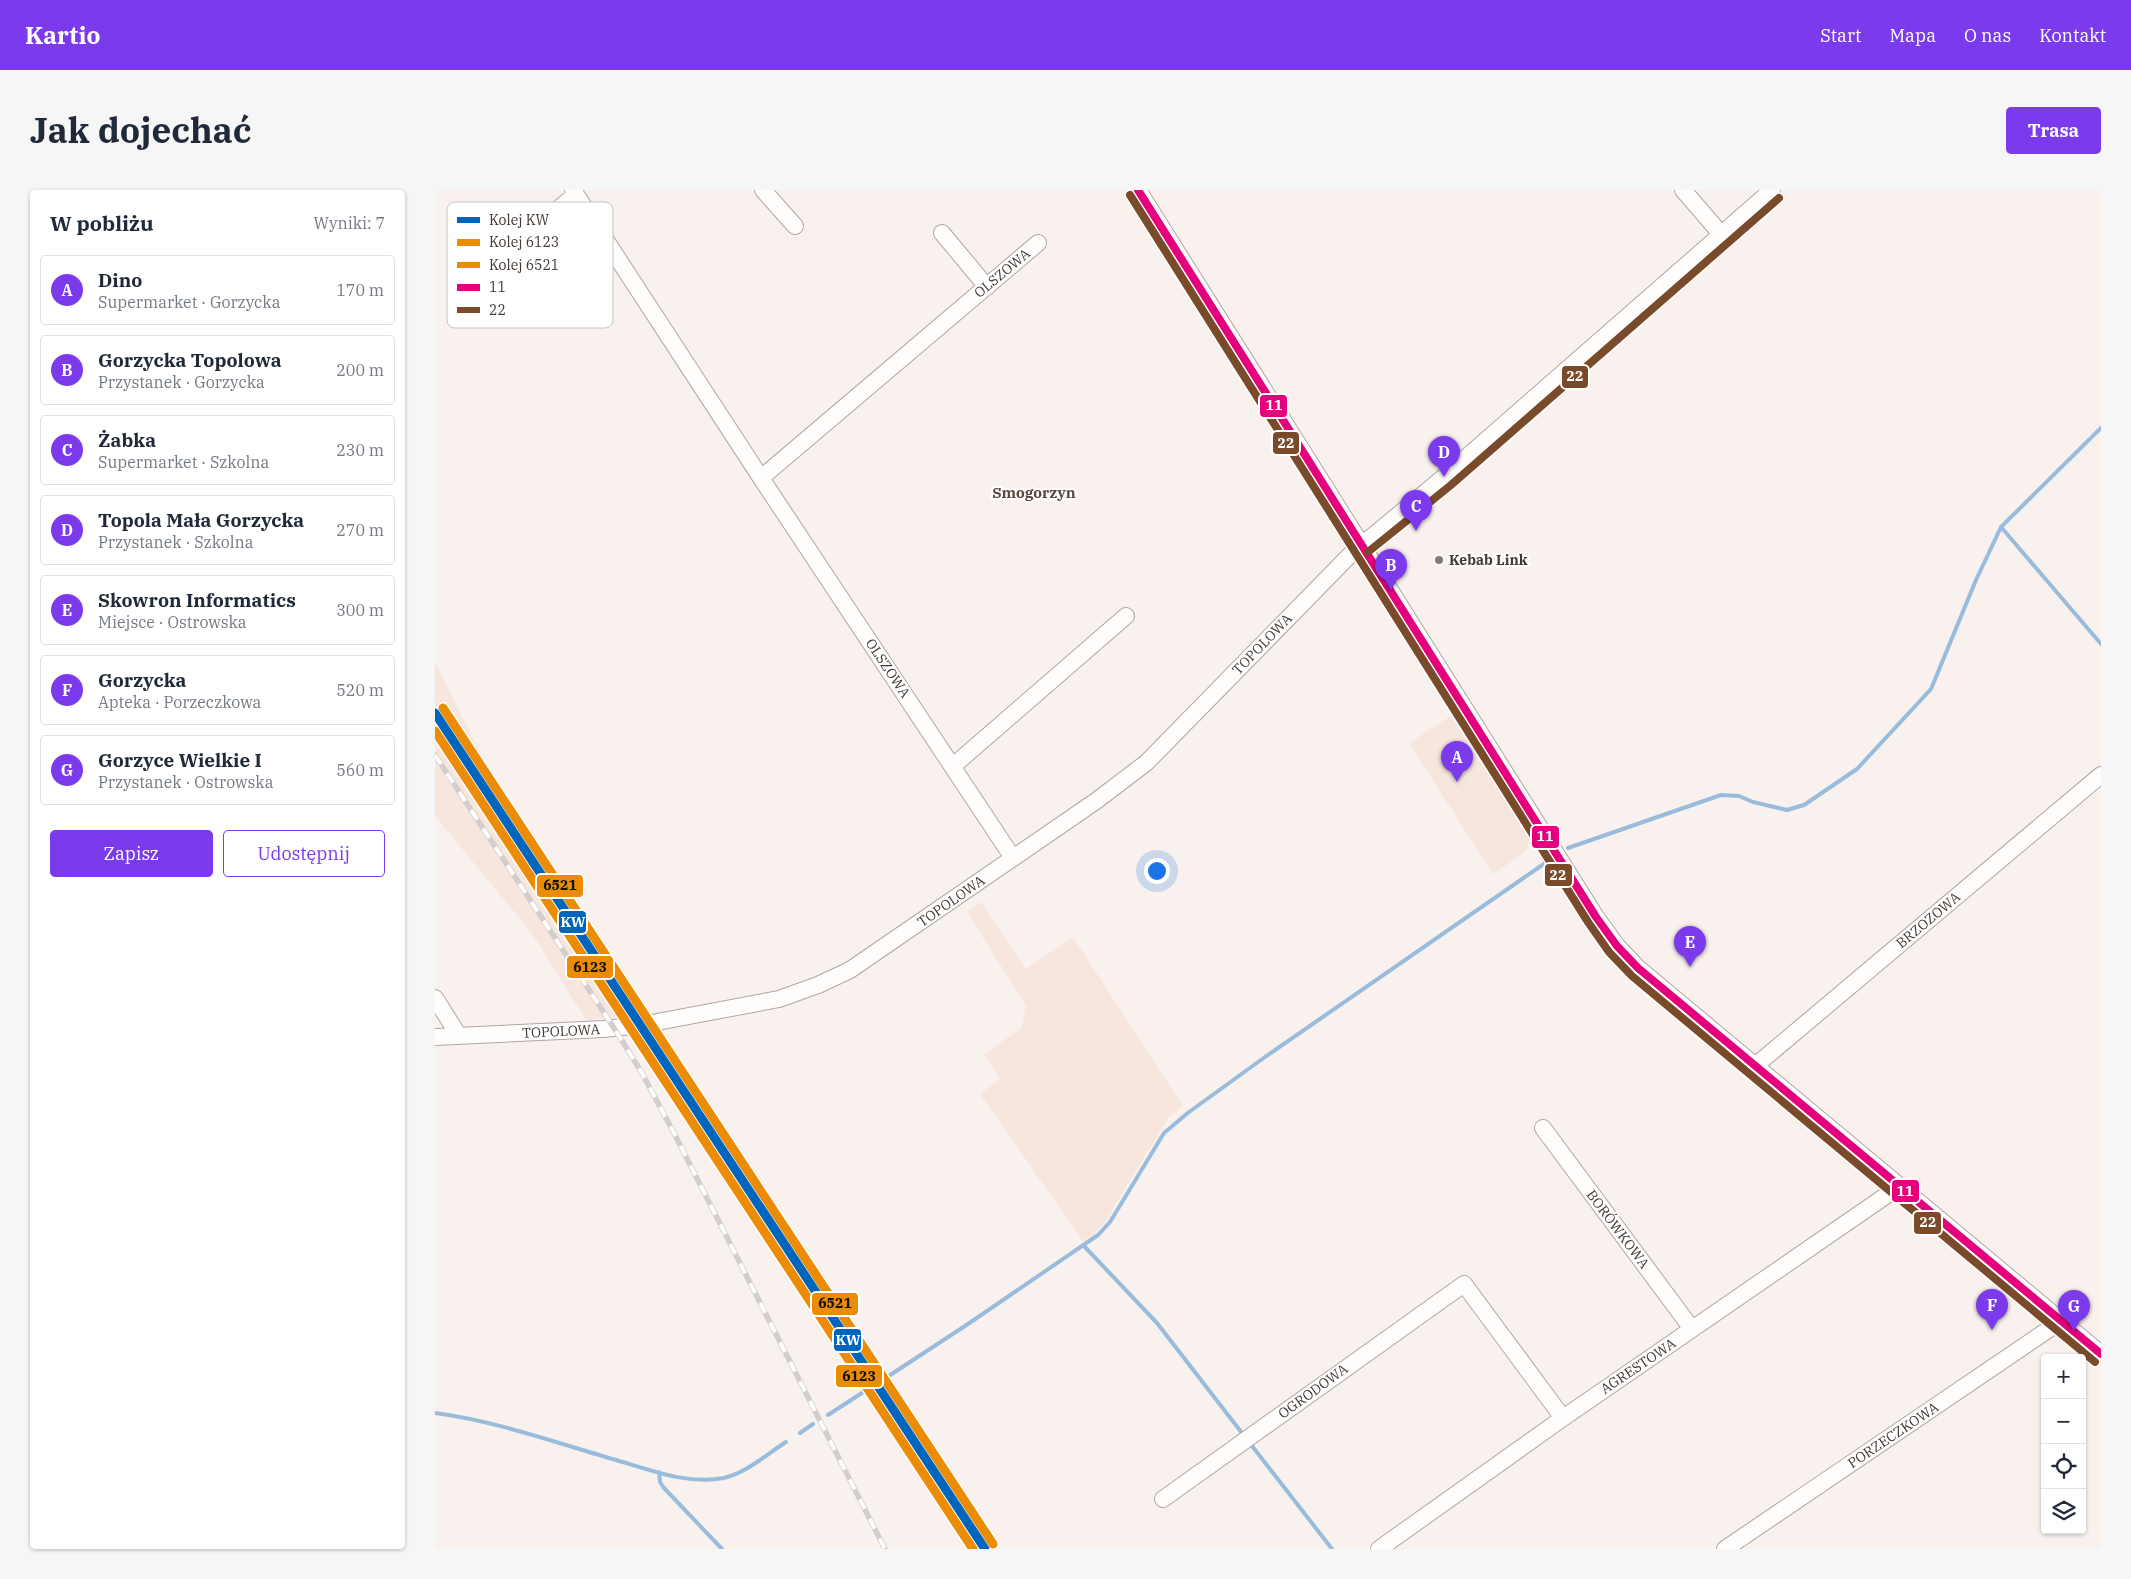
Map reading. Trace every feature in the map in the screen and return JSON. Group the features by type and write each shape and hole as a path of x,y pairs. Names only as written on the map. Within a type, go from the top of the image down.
{"street":[{"path":"763,190 795,226"},
{"path":"1138,190 1596,917 1626,956 2101,1354"},
{"path":"1683,190 1721,234"},
{"name":"TOPOLOWA","path":"435,1037 624,1028 779,999 813,988 850,970 1097,801 1146,763 1340,564 1444,477 1772,190"},
{"path":"564,202 575,192"},
{"path":"942,233 987,287"},
{"name":"OLSZOWA","path":"761,478 1038,243"},
{"name":"OLSZOWA","path":"613,250 761,478 1013,858"},
{"path":"953,766 1126,616"},
{"name":"BRZOZOWA","path":"1755,1066 2101,775"},
{"path":"435,998 459,1036"},
{"name":"BORÓWKOWA","path":"1543,1128 1692,1329"},
{"name":"AGRESTOWA","path":"1379,1549 1563,1418 1900,1186"},
{"name":"OGRODOWA","path":"1163,1499 1464,1284 1563,1418"},
{"name":"PORZECZKOWA","path":"1725,1549 2061,1321"}],"shaded area":[{"path":"435,663 492,776 643,1014 586,1020 531,932 435,816"},
{"path":"1451,716 1530,838 1526,851 1493,874 1409,743"},
{"path":"981,902 1026,969 1073,937 1183,1106 1168,1118 1103,1225 1083,1241 980,1094 1000,1079 984,1054 1022,1028 1026,1006 967,912"}],"waterway":[{"path":"1568,848 1721,795 1739,796 1753,802 1787,810 1804,805 1857,769 1931,689 1976,580 2001,527 2101,428"},
{"path":"2001,527 2101,644"},
{"path":"881,1381 1098,1235 1110,1222 1164,1133 1189,1112 1265,1057 1548,861"},
{"path":"1084,1246 1157,1323 1245,1437"},
{"path":"828,1415 865,1391"},
{"path":"435,1413 481,1421 655,1472 696,1480 710,1480 732,1476 748,1468 786,1442"},
{"path":"800,1433 813,1424"},
{"path":"1249,1442 1332,1549"},
{"path":"659,1472 660,1482 664,1488 722,1549"}],"railway":[{"path":"435,755 642,1073 885,1549"}],"rail line":[{"name":"6521","path":"443,708 993,1544"},
{"name":"KW","path":"435,713 985,1549"},
{"name":"6123","path":"435,731 973,1549"}],"transit line":[{"name":"11","path":"1138,190 1596,917 1617,946 1638,968 2101,1354"},
{"name":"22","path":"1130,195 1588,922 1609,952 1632,976 2095,1362"},
{"name":"22","path":"1368,552 1451,485 1779,198"}],"place":[{"name":"Topola Mała Gorzycka","path":"1444,477"},
{"name":"Żabka","path":"1416,531"},
{"name":"Kebab Link","path":"1439,560"},
{"name":"Gorzycka Topolowa","path":"1391,590"},
{"name":"Dino","path":"1457,782"},
{"name":"Skowron Informatics","path":"1690,967"},
{"name":"Gorzycka","path":"1992,1330"},
{"name":"Gorzyce Wielkie I","path":"2074,1331"}],"district":[{"name":"Smogorzyn","path":"1034,493"}]}
